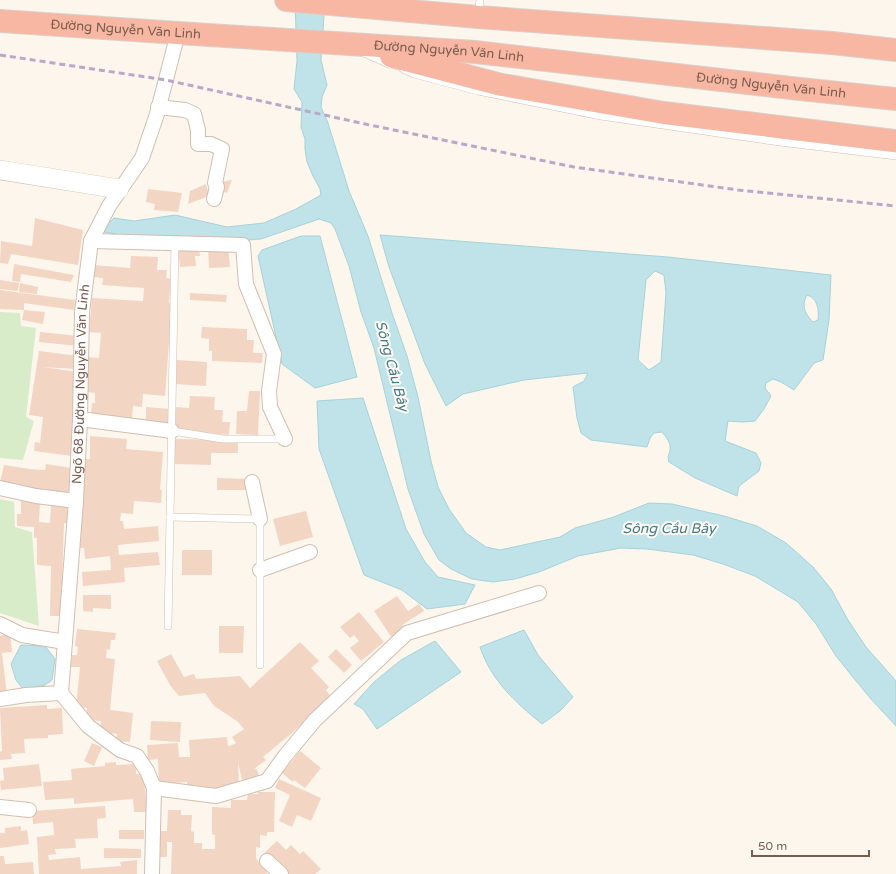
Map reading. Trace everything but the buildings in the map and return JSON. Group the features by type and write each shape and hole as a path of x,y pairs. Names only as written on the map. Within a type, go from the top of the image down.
{"highway":[{"path":"286,0 345,6 479,9 896,50"},
{"name":"Đường Nguyễn Văn Linh","path":"0,21 476,52 896,99"},
{"path":"341,44 502,85 664,113 896,141"},
{"path":"800,89 872,108 896,112"}],"street":[{"name":"Ngõ 68 Đường Nguyễn Văn Linh","path":"61,693 76,501 80,419 82,312 91,241 102,218 142,158 158,107 178,33"},
{"path":"158,107 185,110 194,114 198,130 198,144 212,144 222,149 215,183 217,187 214,199"},
{"path":"0,170 120,189"},
{"path":"91,241 243,245 246,284 274,354 269,391 270,407 285,439"},
{"path":"80,419 172,431"},
{"path":"252,482 260,520"},
{"path":"0,488 36,496 76,501"},
{"path":"260,570 310,552"},
{"path":"154,788 216,796 267,781 285,756 315,720 407,633 539,593"},
{"path":"0,624 22,635 65,642"},
{"path":"0,699 26,695 61,693 88,726 120,750 137,756 147,771 154,788 152,874"},
{"path":"0,807 29,810"},
{"path":"267,861 281,874"}],"lane":[{"path":"341,44 414,74 478,91 576,112 780,142 896,156"},
{"path":"168,626 175,243"},
{"path":"172,431 223,439 285,439"},
{"path":"170,517 260,520 260,665"}],"green space":[{"path":"0,312 20,313 21,326 36,328 26,417 34,421 23,460 0,458"},
{"path":"0,499 14,502 15,527 32,532 39,626 0,613"}],"water":[{"name":"Sông Cầu Bây","path":"295,0 325,0 321,60 327,85 322,97 321,107 328,123 349,191 368,236 407,356 418,397 438,487 449,509 466,533 486,547 500,550 560,537 575,528 611,518 649,503 672,504 724,516 757,526 786,543 813,567 831,589 848,620 866,647 896,681 896,726 871,699 836,656 816,624 798,602 755,576 723,564 693,555 647,549 621,548 578,556 539,572 515,579 493,582 472,579 451,569 439,560 424,534 408,489 374,348 361,312 349,266 335,229 331,223 319,219 261,239 236,241 177,236 128,236 104,232 108,224 114,218 134,221 175,215 227,227 264,223 296,209 321,195 320,189 307,162 305,139 301,127 302,102 294,89 297,61"},
{"path":"380,235 668,257 831,275 829,320 823,360 814,363 794,390 773,379 766,383 765,388 771,396 755,421 728,421 725,441 756,453 761,463 759,471 739,486 737,496 695,478 669,462 668,457 670,445 662,432 654,433 650,438 647,447 591,440 581,433 577,418 573,387 584,381 588,373 524,380 463,394 446,406 425,364 389,267","holes":["655,271 664,275 666,293 661,362 649,370 638,360 646,280","807,295 814,299 818,308 818,320 813,322 808,316 804,306"]},
{"path":"301,236 320,236 357,377 315,388 282,364 258,256 262,250"},
{"path":"363,398 406,529 425,562 438,577 475,585 465,604 427,609 402,590 364,575 319,449 317,401"},
{"path":"524,630 538,655 573,697 560,711 542,724 513,699 505,690 491,670 480,647"},
{"path":"435,641 461,672 377,729 363,709 354,704 374,682 401,660"},
{"path":"21,645 45,646 55,659 52,680 45,685 23,689 16,680 11,664"}],"railway":[{"path":"0,55 166,80 365,124 574,167 738,190 896,206"}]}
